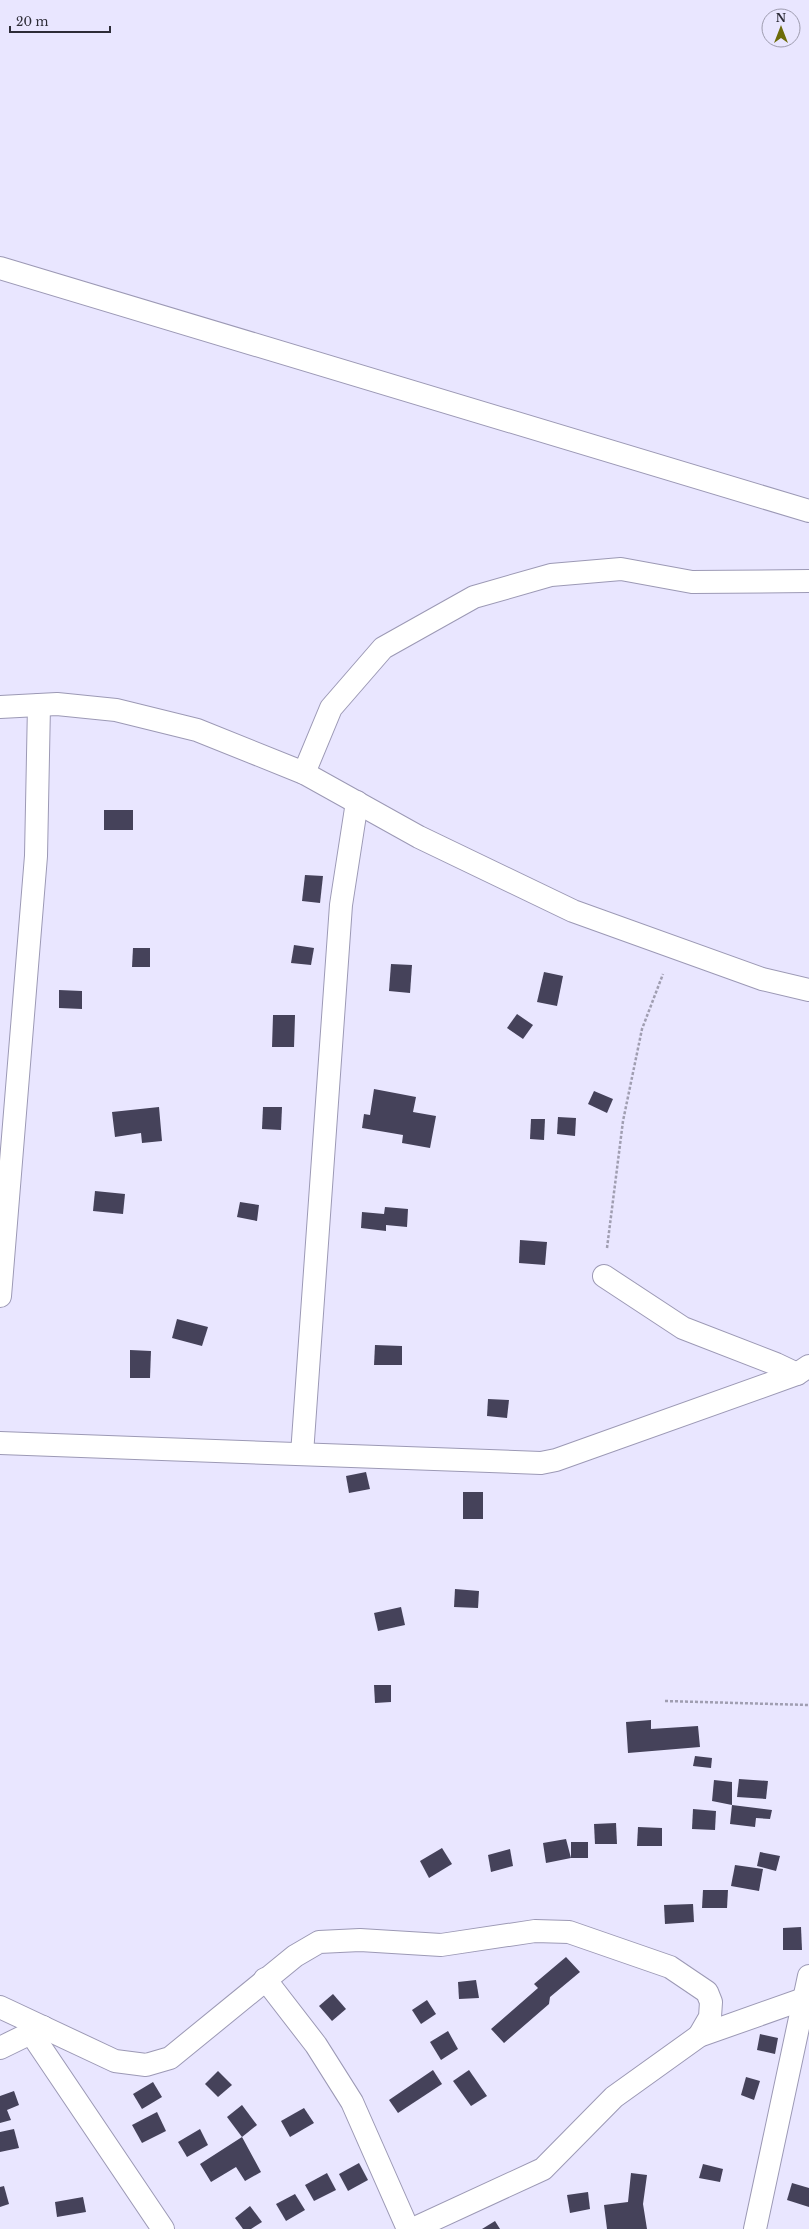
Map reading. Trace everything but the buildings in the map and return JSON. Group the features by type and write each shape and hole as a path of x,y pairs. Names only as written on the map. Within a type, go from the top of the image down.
{"street":[{"path":"0,268 809,511"},
{"path":"304,773 331,708 383,648 474,597 551,575 621,569 692,582 809,581"},
{"path":"0,707 57,704 116,710 197,730 304,773 419,837 573,911 762,979 809,990"},
{"path":"0,1296 36,856 39,705"},
{"path":"302,1454 341,904 357,802"},
{"path":"604,1276 683,1328 776,1364 803,1370"},
{"path":"0,1443 541,1463 556,1460 803,1370"},
{"path":"0,2007 37,2030 114,2061 146,2065 170,2058 265,1979 295,1956 319,1942 360,1940 441,1944 535,1931 570,1932 670,1967 707,1992 711,2002 710,2016 699,2036"},
{"path":"755,2229 807,1998 809,1976"},
{"path":"265,1979 316,2045 352,2102 408,2229"},
{"path":"413,2229 543,2169 614,2097 699,2036 807,1998"},
{"path":"0,2048 37,2030"},
{"path":"37,2030 163,2229"}],"path":[{"path":"604,1276 623,1121 642,1029 673,947"},
{"path":"665,1701 809,1705"}]}
